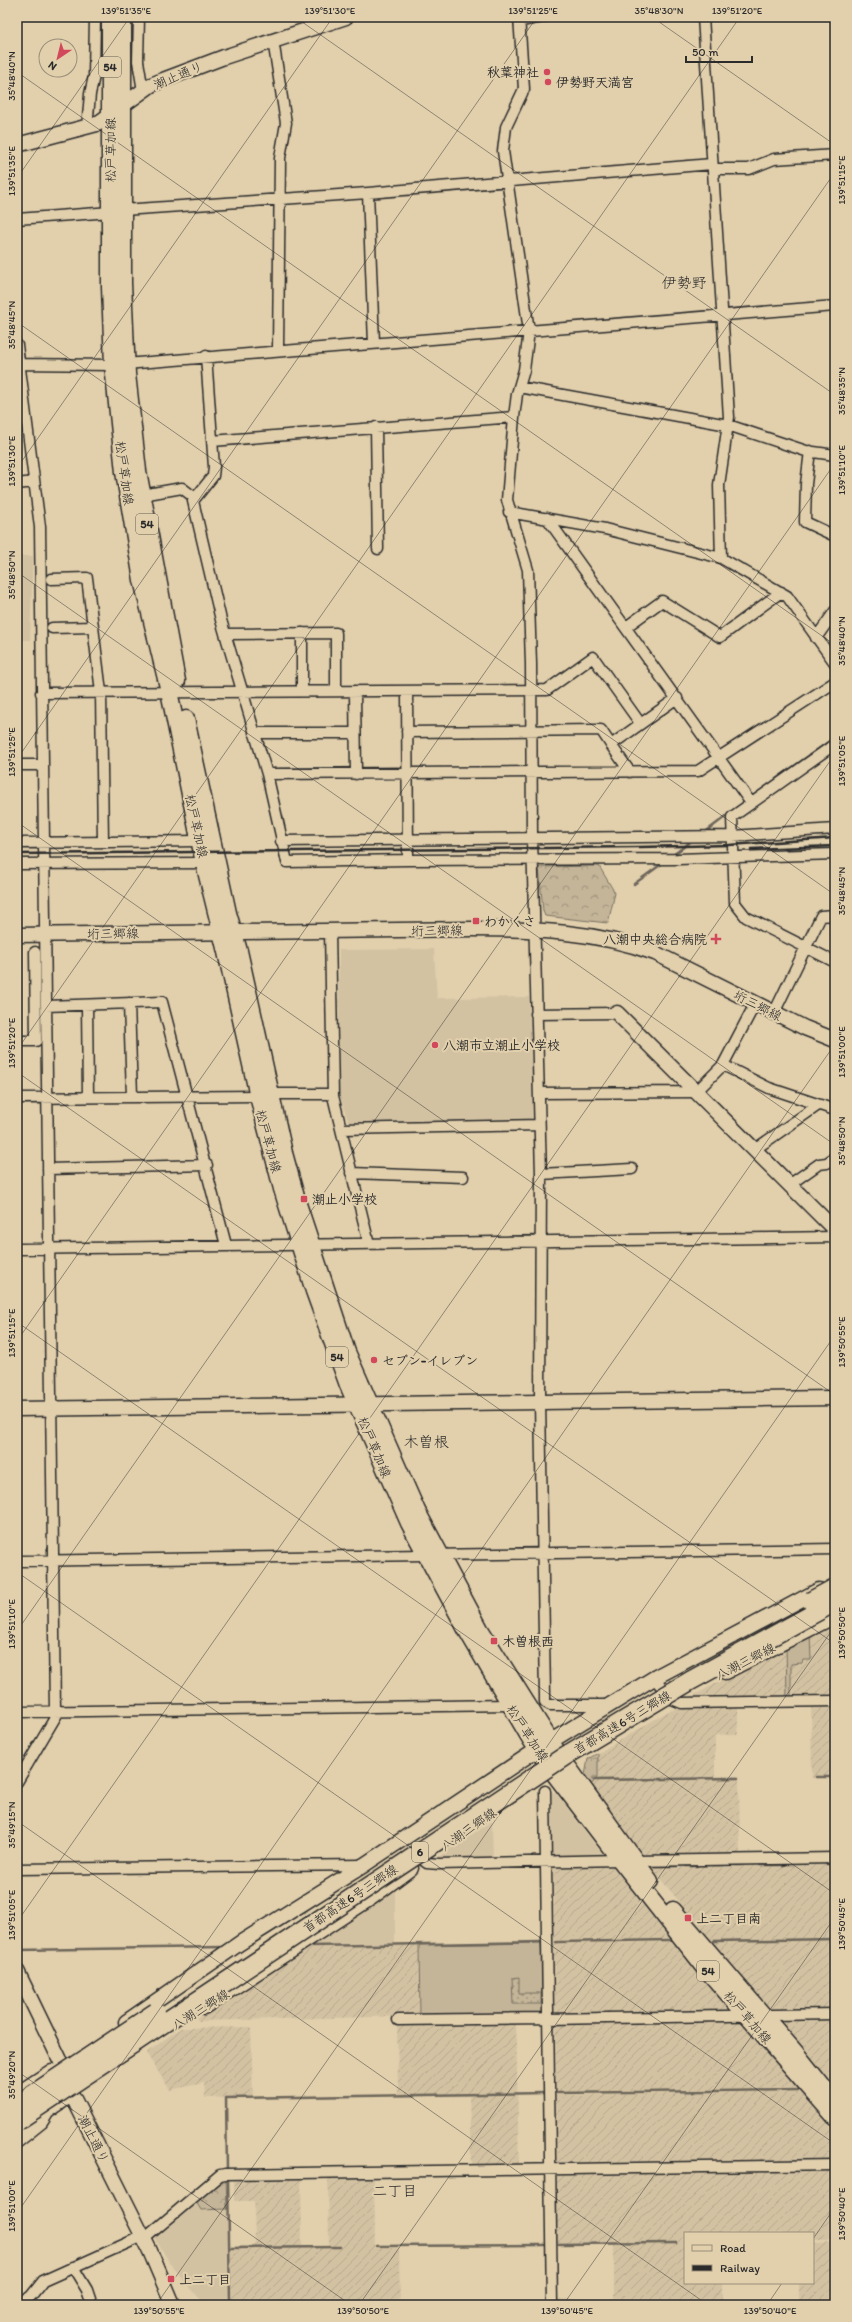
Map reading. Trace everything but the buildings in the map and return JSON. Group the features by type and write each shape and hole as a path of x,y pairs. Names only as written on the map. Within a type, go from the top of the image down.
{"highway":[{"name":"首都高速6号三郷線","path":"17,2105 560,1746 708,1656 835,1588"},
{"name":"首都高速6号三郷線","path":"17,2120 566,1756 716,1666 835,1602"}],"main road":[{"name":"松戸草加線","path":"110,17 116,112 120,364 124,472 142,580 174,691 228,913 228,932"},
{"name":"松戸草加線","path":"116,112 122,17"},
{"name":"松戸草加線","path":"120,364 204,863 228,932 264,1095 292,1182 305,1245 347,1352 363,1404 417,1511 433,1556 510,1705 552,1757 627,1860 745,2015 835,2117"},
{"name":"松戸草加線","path":"433,1556 504,1669 552,1757"},
{"name":"松戸草加線","path":"627,1860 764,2015 835,2102"}],"street":[{"path":"87,128 90,94 94,76 95,17"},
{"path":"139,17 138,61 144,91"},
{"name":"潮止通り","path":"17,145 87,128 116,112 144,91 163,80 273,40 346,17"},
{"path":"544,17 519,19 524,89 504,135 503,151 529,331 524,370 519,387 514,417 506,500 528,570 532,838 536,930 536,1014 541,1174 542,1242 540,1401 545,1702 550,1705 611,1705"},
{"path":"702,17 729,417 719,485 721,558"},
{"path":"273,40 286,118 281,147 279,199 278,350"},
{"path":"17,219 508,181 712,167 749,169 774,158 835,155"},
{"path":"368,193 374,343"},
{"path":"18,364 120,364 835,306"},
{"path":"17,345 18,364 40,527 42,843 44,864 46,1006 41,1041"},
{"path":"206,356 213,476 193,501 225,634 267,774 287,862 678,859 835,854"},
{"path":"519,387 728,425 810,451 835,455"},
{"path":"212,441 514,417"},
{"path":"376,427 378,548"},
{"path":"810,451 806,484 805,522 835,536"},
{"path":"17,484 34,482"},
{"path":"142,495 182,488 195,498"},
{"path":"509,512 605,529 721,558 788,596 835,663"},
{"path":"547,518 677,698 748,800"},
{"path":"50,579 88,578 101,692 103,842"},
{"path":"626,627 662,601 720,637 782,592"},
{"path":"816,638 835,611"},
{"path":"52,628 93,627"},
{"path":"302,633 302,691"},
{"path":"225,634 336,633 336,691"},
{"path":"41,693 174,691 547,690 593,657 640,723"},
{"path":"267,774 698,771 835,682"},
{"path":"355,691 356,774"},
{"path":"407,691 408,860"},
{"path":"611,745 677,698"},
{"path":"407,732 601,730 630,772"},
{"path":"254,733 355,733"},
{"path":"835,744 748,800 732,817 735,903 746,917 835,962"},
{"path":"17,765 42,765"},
{"path":"282,841 732,836 835,829"},
{"path":"17,843 200,841"},
{"path":"17,864 204,863"},
{"path":"774,1013 821,916 835,915"},
{"name":"垳三郷線","path":"17,935 536,930 573,933 633,945 676,963 755,1004 835,1040"},
{"path":"330,932 333,1094 368,1244"},
{"path":"17,1782 57,1711 52,1560 47,1097 41,1041 35,952"},
{"path":"46,1006 162,1002 189,1096 226,1245"},
{"path":"129,1003 132,1096"},
{"path":"539,1093 696,1092 723,1065 755,1004"},
{"path":"87,1005 88,1097"},
{"path":"536,1014 617,1013 835,1230"},
{"path":"17,1041 41,1041"},
{"path":"723,1065 758,1083 817,1106 835,1110"},
{"path":"17,1098 333,1094"},
{"path":"754,1150 817,1106"},
{"path":"342,1129 539,1125"},
{"path":"789,1185 819,1164 827,1162 835,1157"},
{"path":"48,1168 206,1165"},
{"path":"541,1174 632,1169"},
{"path":"351,1173 463,1177"},
{"path":"17,1249 835,1237"},
{"path":"17,1409 835,1398"},
{"path":"17,1561 835,1549"},
{"name":"八潮三郷線","path":"17,2132 178,2023 371,1898 419,1863 552,1757 611,1705 654,1678 835,1582"},
{"name":"八潮三郷線","path":"20,2089 62,2064 240,1943 364,1865 435,1818 552,1757 672,1699 835,1616"},
{"path":"654,1678 672,1699 682,1703 835,1701"},
{"path":"17,1712 510,1705"},
{"path":"545,1791 552,2305"},
{"path":"399,1842 419,1863 427,1864 835,1858"},
{"path":"17,1869 364,1865"},
{"name":"潮止通り","path":"17,1971 62,2064 72,2095 143,2238 173,2305"},
{"path":"398,2020 835,2014"},
{"path":"17,2143 42,2123 52,2109"},
{"path":"18,2305 31,2296 43,2281 143,2238 220,2175 225,2174 835,2165"},
{"path":"73,2267 86,2290 92,2305"}],"shaded area":[{"path":"17,556 33,556 30,640 17,640"},
{"name":"八潮市立潮止小学校","path":"434,949 437,998 529,997 533,1121 349,1124 339,1093 339,950"},
{"path":"835,1623 835,1698 691,1699 691,1697 786,1644"},
{"path":"835,1705 835,1778 812,1778 811,1706"},
{"path":"679,1707 738,1707 738,1734 715,1735 715,1776 739,1776 740,1855 643,1856 591,1784 594,1782 593,1778 598,1778 598,1753 667,1712"},
{"path":"552,1792 556,1793 604,1856 552,1858"},
{"path":"492,1821 493,1859 440,1860 438,1857"},
{"path":"835,1862 835,2010 770,2011 648,1864"},
{"path":"613,1867 671,1939 554,1940 553,1868"},
{"path":"395,1887 395,1943 308,1945"},
{"path":"674,1942 733,2012 555,2015 554,1943"},
{"path":"419,1945 420,2016 199,2021 196,2018 304,1947"},
{"path":"777,2019 835,2019 835,2087"},
{"path":"740,2020 798,2088 556,2092 555,2023"},
{"path":"516,2022 519,2166 471,2167 469,2096 398,2097 397,2024"},
{"path":"251,2027 253,2097 205,2098 204,2083 170,2090 146,2053 180,2028"},
{"path":"800,2091 835,2132 835,2161 557,2165 556,2095"},
{"path":"835,2169 835,2240 814,2240 814,2232 684,2232 684,2284 722,2284 722,2305 556,2305 556,2299 614,2299 614,2245 673,2244 673,2242 557,2244 557,2173"},
{"path":"374,2174 375,2248 399,2248 400,2305 231,2305 230,2247 255,2246 254,2201 234,2201 234,2177 301,2175 302,2246 329,2246 328,2175"},
{"path":"195,2200 202,2210 227,2209 228,2305 205,2305 171,2265 153,2235"},
{"path":"835,2242 835,2305 799,2305 799,2284 814,2284 814,2243"}],"green space":[{"path":"599,866 615,893 608,923 545,916 543,911 539,867"},
{"path":"810,1634 811,1660 803,1660 802,1663 791,1664 791,1698 787,1698 786,1644"},
{"path":"598,1753 598,1778 593,1778 594,1782 591,1784 585,1775 588,1759"},
{"path":"541,1943 543,2014 420,2016 419,1945"},
{"path":"519,1977 519,1993 541,1993 541,2004 513,2004 512,1978"},
{"path":"223,2177 226,2177 227,2209 201,2210 195,2200"}],"waterway":[{"path":"776,779 835,737"},
{"path":"704,833 729,814"},
{"path":"673,855 693,840"},
{"path":"634,884 663,863"},
{"path":"816,1777 835,1777"},
{"path":"595,1780 738,1778"},
{"path":"826,1864 831,1864"},
{"path":"714,1865 722,1865"},
{"path":"735,1865 742,1865"},
{"path":"760,1865 784,1865"},
{"path":"653,1866 677,1866"},
{"path":"686,1866 697,1866"},
{"path":"714,1941 835,1939"},
{"path":"556,1942 671,1940"},
{"path":"309,1946 541,1942"},
{"path":"17,1950 223,1947"},
{"path":"557,2093 798,2090"},
{"path":"227,2170 226,2098 543,2093"},
{"path":"228,2177 230,2305"},
{"path":"559,2244 676,2243"},
{"path":"377,2246 544,2245"},
{"path":"229,2248 340,2247"}],"railway":[{"path":"17,854 639,847 729,845 835,838"},
{"path":"751,849 835,846"}],"place":[{"name":"秋葉神社","path":"547,72"},
{"name":"伊勢野天満宮","path":"548,82"},
{"name":"わかくさ","path":"476,921"},
{"name":"八潮中央総合病院","path":"716,939"},
{"name":"八潮市立潮止小学校","path":"435,1045"},
{"name":"潮止小学校","path":"304,1199"},
{"name":"セブン-イレブン","path":"374,1360"},
{"name":"木曽根西","path":"494,1641"},
{"name":"上二丁目南","path":"688,1918"},
{"name":"上二丁目","path":"171,2279"}],"district":[{"name":"伊勢野","path":"684,283"},
{"name":"木曽根","path":"426,1442"},
{"name":"二丁目","path":"395,2191"}]}
